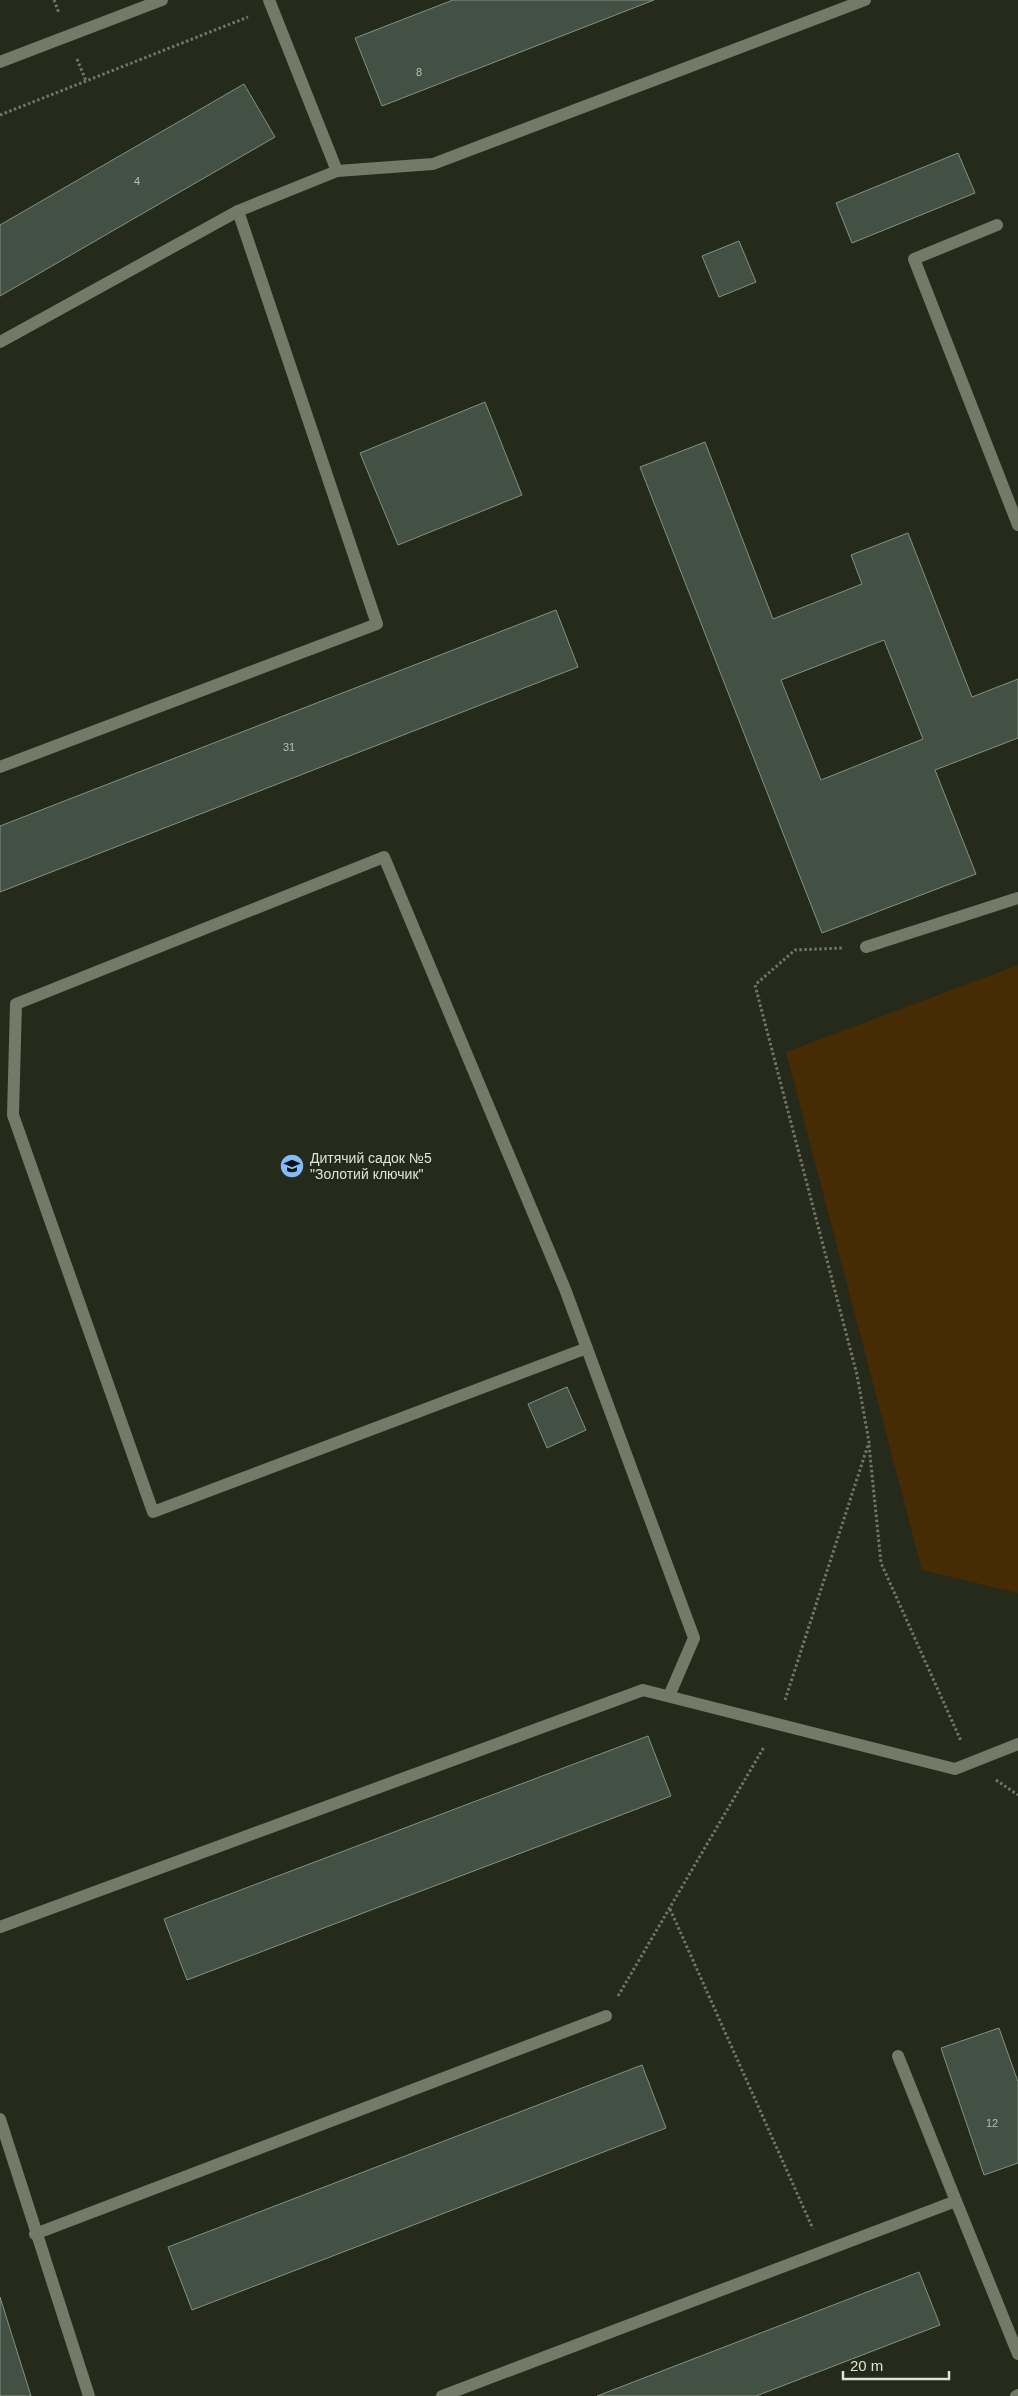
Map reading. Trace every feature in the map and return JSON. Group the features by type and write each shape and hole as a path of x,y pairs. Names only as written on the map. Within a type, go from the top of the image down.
{"street":[{"path":"0,62 162,0"},
{"path":"0,342 238,211 337,171 433,164 865,0"},
{"path":"271,4 337,171"},
{"path":"0,767 377,624 238,211"},
{"path":"997,225 914,258 1018,525"},
{"path":"587,1348 153,1512 14,1115 16,1004 384,857 565,1288 694,1638 669,1696"},
{"path":"866,947 1018,898"},
{"path":"0,1927 643,1690 955,1769 1018,1744"},
{"path":"35,2234 606,2016"},
{"path":"898,2056 1018,2354"},
{"path":"0,2119 35,2234 89,2396"},
{"path":"442,2396 956,2201"}],"path":[{"path":"0,115 271,4"},
{"path":"866,947 795,950 755,985 857,1375 869,1442 881,1563 971,1762 1018,1794"},
{"path":"606,2016 778,1724 869,1442"},
{"path":"669,1908 823,2251"}],"shaded area":[{"path":"1018,965 1018,1593 922,1570 786,1052"}],"building":[{"path":"453,0 654,0 382,106 355,38"},
{"path":"244,84 275,137 0,296 0,225"},
{"path":"958,153 975,193 852,243 836,203"},
{"path":"739,241 756,282 719,297 702,256"},
{"path":"485,402 522,495 398,545 360,453"},
{"path":"705,442 773,619 862,584 851,555 908,533 972,697 1018,679 1018,738 935,770 976,874 822,933 640,467","holes":["884,640 923,739 821,780 781,680"]},
{"path":"556,610 578,667 0,892 0,826"},
{"path":"567,1387 586,1430 547,1448 528,1404"},
{"path":"648,1736 671,1796 187,1980 164,1919"},
{"path":"999,2028 1018,2082 1018,2163 984,2175 941,2048"},
{"path":"642,2065 666,2128 192,2310 168,2247"},
{"path":"919,2272 940,2325 756,2396 597,2396"},
{"path":"0,2297 31,2396 0,2396"}],"place":[{"name":"Дитячий садок №5 \"Золотий ключик\"","path":"292,1166"}]}
